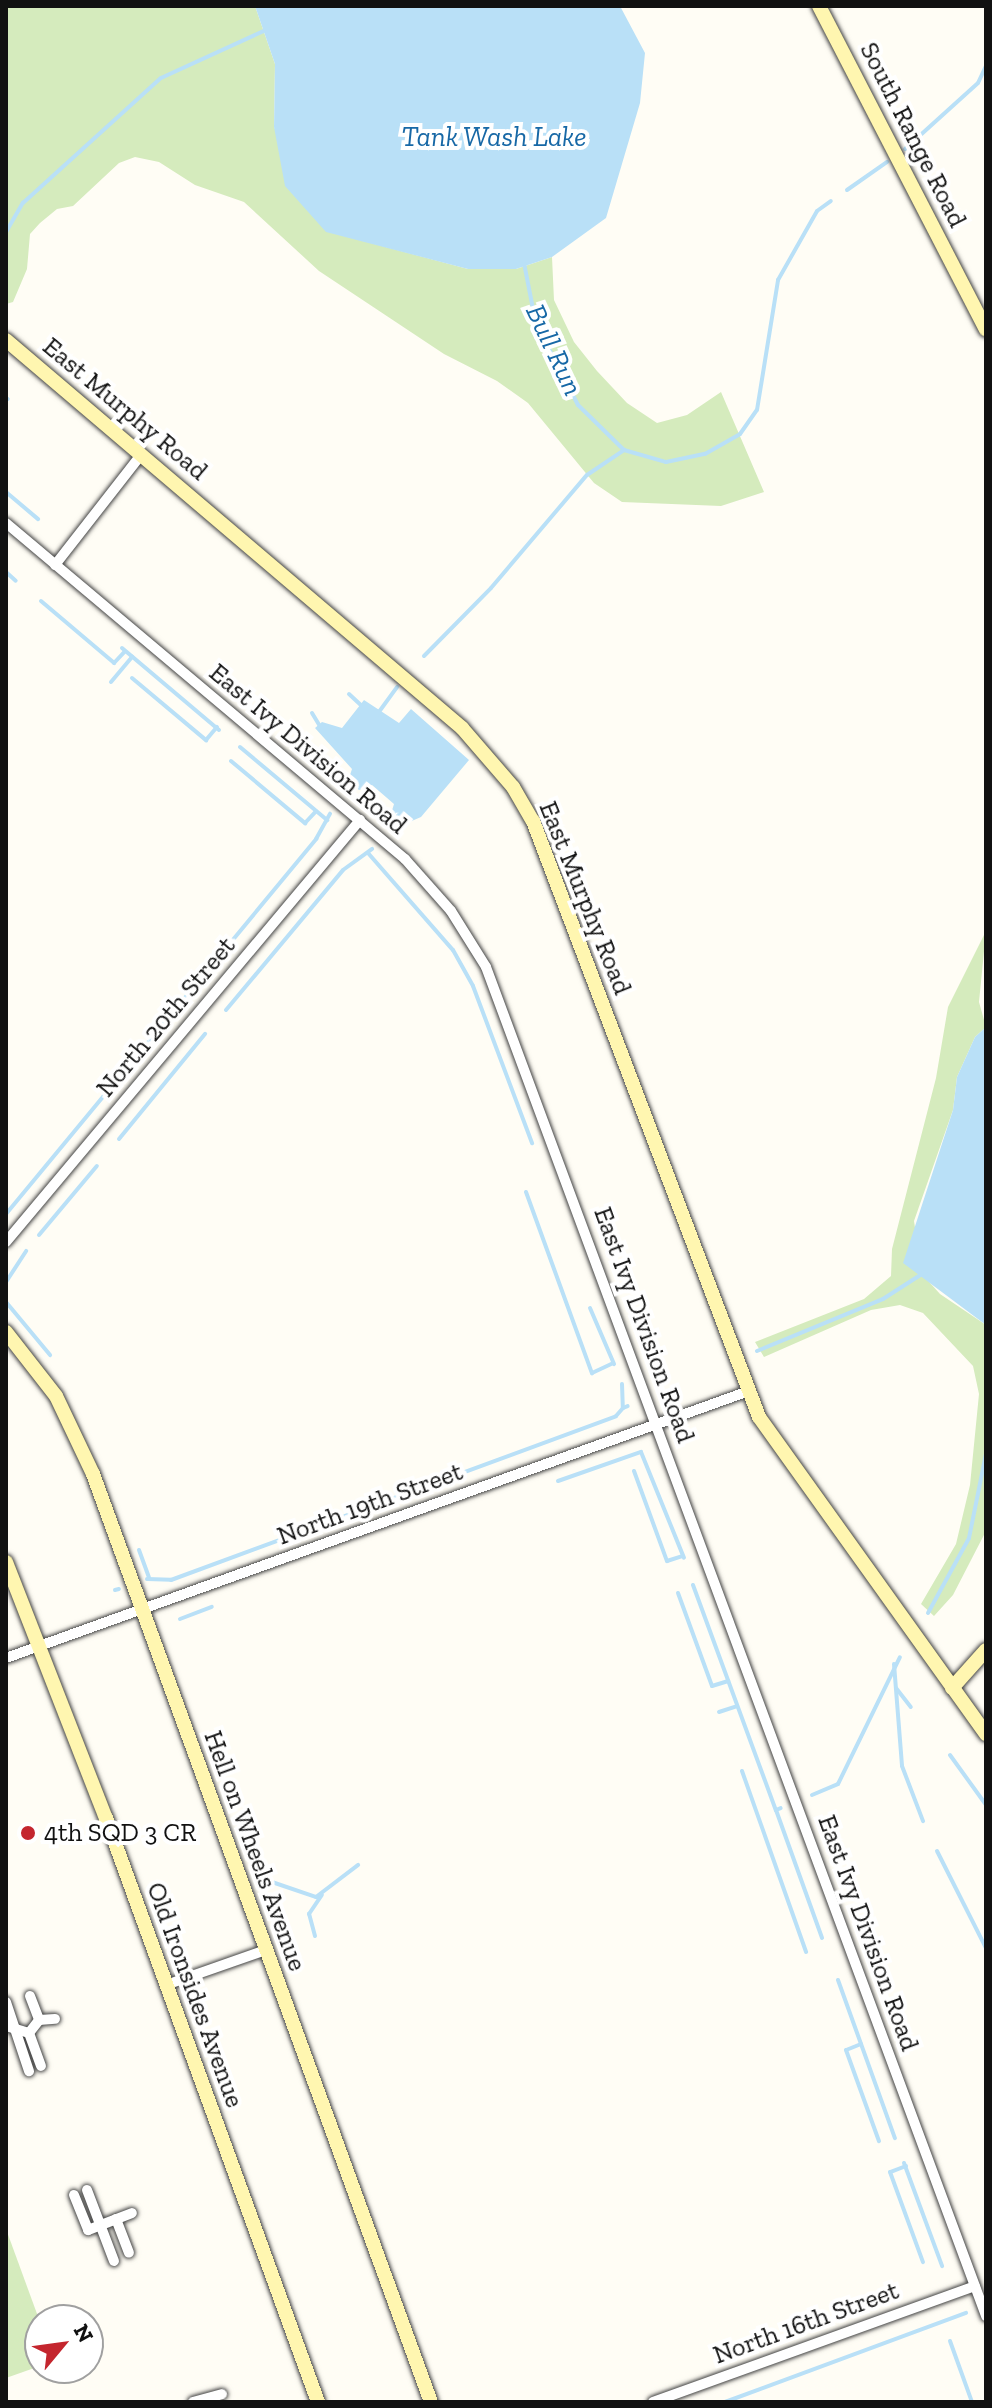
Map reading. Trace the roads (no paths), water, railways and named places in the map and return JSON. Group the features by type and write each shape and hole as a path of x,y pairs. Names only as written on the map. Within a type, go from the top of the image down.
{"street":[{"name":"South Range Road","path":"819,6 986,329"},
{"name":"East Murphy Road","path":"6,340 462,728 513,787 533,821 749,1391 770,1435 986,1734"},
{"path":"55,565 141,455"},
{"name":"East Ivy Division Road","path":"6,523 360,820 428,883 486,967 986,2316"},
{"name":"North 20th Street","path":"6,1242 360,820"},
{"name":"Hell on Wheels Avenue","path":"6,1332 44,1379 68,1419 431,2402"},
{"name":"North 19th Street","path":"6,1658 749,1391"},
{"name":"Old Ironsides Avenue","path":"6,1562 41,1645 318,2402"},
{"path":"952,1688 986,1650"},
{"path":"166,1985 266,1950"},
{"path":"30,1996 39,2020"},
{"path":"6,2002 11,2028 29,2071"},
{"path":"29,2033 39,2020 55,2019"},
{"path":"11,2028 29,2033"},
{"path":"29,2033 41,2066"},
{"path":"87,2190 114,2261"},
{"path":"74,2195 88,2230 132,2213"},
{"path":"116,2219 129,2253"},
{"name":"North 16th Street","path":"653,2402 975,2286"},
{"path":"193,2402 222,2394"}],"water":[{"name":"Tank Wash Lake","path":"255,6 620,6 645,53 640,103 606,218 552,257 516,269 468,269 326,232 285,186 274,127 275,64"},
{"path":"364,700 399,723 411,709 469,760 421,817 400,826 390,817 394,804 372,785 359,790 348,781 352,769 315,728 322,722 342,728"},
{"path":"986,1027 986,1325 903,1263 953,1110 957,1077 975,1037"}],"waterway":[{"path":"6,232 23,203 161,78 268,29"},
{"name":"Bull Run","path":"905,149 978,83 986,66"},
{"name":"Bull Run","path":"847,190 887,162"},
{"name":"Bull Run","path":"524,263 536,324 578,405 624,450 666,462 705,454 740,434 757,410 778,280 817,211 831,201"},
{"path":"424,656 491,588 587,475 624,450"},
{"path":"6,492 38,519"},
{"path":"6,572 16,581"},
{"path":"41,601 114,663 125,651"},
{"path":"122,648 219,730"},
{"path":"111,682 132,657"},
{"path":"132,678 206,740 217,727"},
{"path":"376,716 397,687"},
{"path":"349,694 362,706"},
{"path":"312,713 321,728"},
{"path":"240,747 327,820"},
{"path":"231,761 305,823 316,811"},
{"path":"6,1214 316,839 330,814"},
{"path":"226,1010 343,870 372,849"},
{"path":"368,853 453,950 473,986 532,1143"},
{"path":"119,1139 205,1034"},
{"path":"39,1235 97,1166"},
{"path":"526,1192 592,1373 613,1363"},
{"path":"6,1282 26,1251"},
{"path":"757,1351 883,1299 925,1272"},
{"path":"6,1302 50,1355"},
{"path":"590,1308 614,1364"},
{"path":"622,1384 623,1408 628,1406"},
{"path":"147,1579 171,1580 616,1416 623,1408"},
{"path":"558,1481 641,1452 684,1558"},
{"path":"928,1613 969,1538 986,1454"},
{"path":"634,1471 667,1561 682,1556"},
{"path":"139,1550 149,1577"},
{"path":"693,1585 776,1810 781,1808"},
{"path":"115,1590 119,1589"},
{"path":"678,1593 712,1686 728,1681"},
{"path":"180,1619 212,1607"},
{"path":"812,1795 838,1784 900,1657"},
{"path":"894,1664 902,1766 923,1821"},
{"path":"896,1688 911,1707"},
{"path":"719,1712 737,1706"},
{"path":"950,1755 986,1805"},
{"path":"742,1771 806,1952"},
{"path":"776,1810 822,1938"},
{"path":"937,1851 986,1948"},
{"path":"269,1881 316,1897 358,1865"},
{"path":"315,1936 309,1914 322,1895"},
{"path":"838,1980 895,2138"},
{"path":"861,2044 846,2050 879,2141"},
{"path":"904,2163 942,2266"},
{"path":"906,2166 890,2172 923,2262"},
{"path":"725,2402 966,2313"},
{"path":"950,2341 972,2402"}],"place":[{"name":"4th SQD 3 CR","path":"28,1833"}]}
